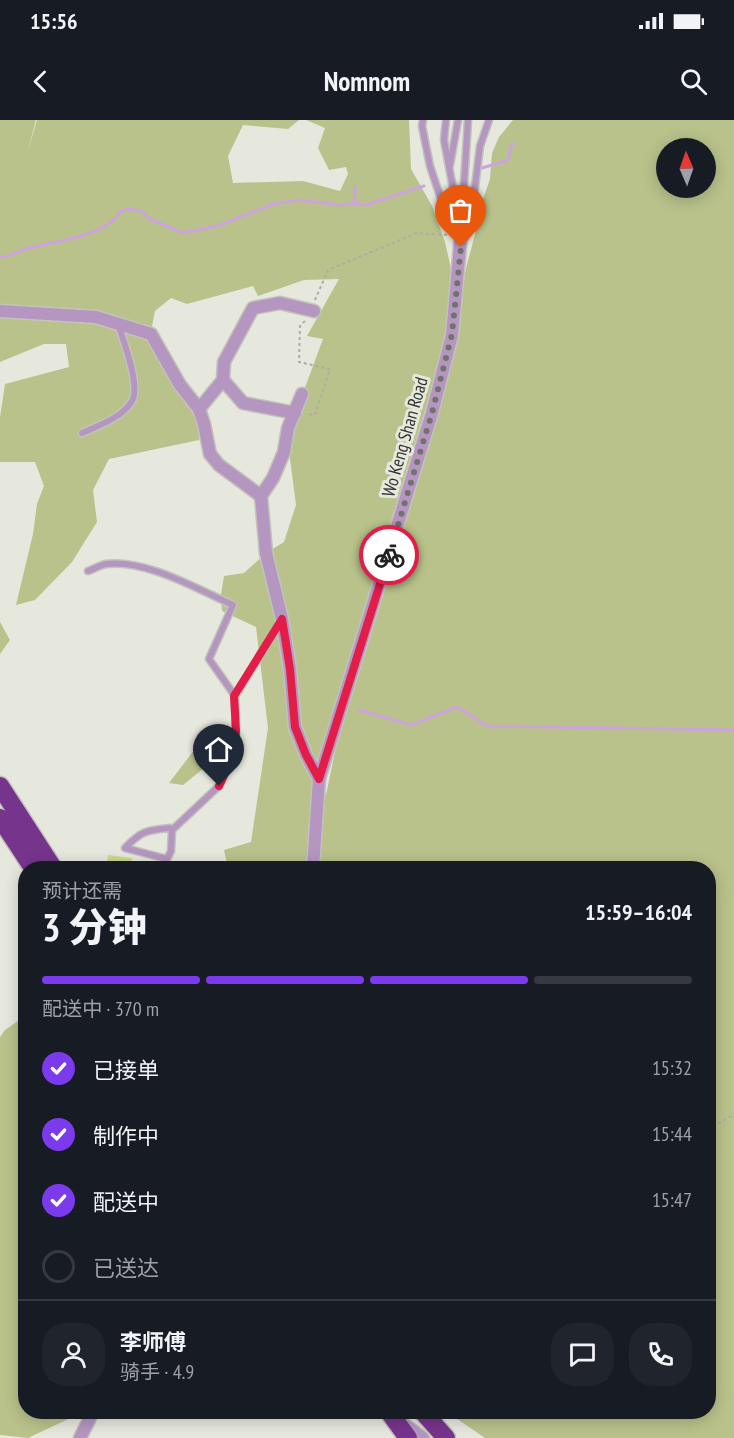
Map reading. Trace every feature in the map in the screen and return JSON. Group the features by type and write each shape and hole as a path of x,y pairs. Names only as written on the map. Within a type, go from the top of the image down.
{"highway":[{"path":"0,786 48,861"},
{"path":"0,818 28,861"},
{"path":"394,1419 408,1438"},
{"path":"429,1419 446,1438"}],"street":[{"name":"Wo Keng Shan Road","path":"313,861 319,779 432,413 452,334 461,241"},
{"path":"199,409 222,380 224,362 253,308 280,303 314,311"},
{"path":"0,311 96,317 151,334 180,385 199,409 210,454 219,465 261,496"},
{"path":"222,380 243,403 295,413"},
{"path":"302,394 288,428 284,452 273,478 261,496 266,553 282,619 290,669 295,727 319,779"},
{"path":"80,1438 90,1419"},
{"path":"398,1419 423,1438"}],"lane":[{"name":"Wo Keng Shan Road","path":"423,120 422,126 430,166 441,199 455,218 461,241"},
{"path":"446,120 444,140 455,199 455,218"},
{"path":"449,172 458,120"},
{"path":"461,241 468,120"},
{"path":"461,241 470,228 480,146 489,120"},
{"path":"82,433 100,426 123,411 133,399 135,385 118,323"},
{"path":"88,571 104,564 128,564 164,574 233,605 209,659 234,696 236,732 231,760 219,786 172,830 171,851 168,859 125,848 138,835 149,829 170,828 172,830"},
{"path":"234,696 282,619"}],"path":[{"path":"295,413 315,415 330,369 299,362 300,326 314,311 315,300 328,270 417,233 461,241"},
{"path":"716,1125 734,1114"}],"green space":[{"path":"0,120 36,120 27,154 37,120 299,120 288,129 243,125 228,156 233,183 303,181 340,191 348,174 346,167 329,170 318,148 325,128 306,120 409,120 411,169 432,206 445,242 452,273 448,321 430,394 331,717 319,779 326,795 337,742 455,342 466,268 477,227 479,205 481,205 490,179 492,153 499,137 513,120 734,120 734,1438 485,1438 457,1419 716,1419 716,861 226,861 224,850 251,842 268,728 256,627 222,611 221,595 224,576 244,573 266,553 284,542 296,505 287,436 323,339 307,336 339,279 304,280 258,296 253,286 187,304 171,298 155,311 149,341 199,421 199,440 109,459 93,490 97,522 72,562 35,600 16,605 33,534 37,504 44,486 35,462 0,462 0,417 5,384 69,367 66,344 44,344 0,362"},
{"path":"0,622 10,640 0,654"},
{"path":"202,732 208,735 211,743 209,764 183,785 169,783 198,745"},
{"path":"18,1021 18,1419 68,1419 28,1438 0,1435 0,1037 5,1030"}],"building":[{"path":"108,855 132,858 132,861 107,861"}],"waterway":[{"path":"482,168 508,160 512,143"},
{"path":"0,257 91,233 113,220 120,212 130,209 141,211 150,219 183,233 217,226 274,204 298,200 341,205 355,203 366,205 424,186"},
{"path":"355,187 355,203"},
{"path":"359,710 411,725 457,707 488,726 734,730"}],"way so far":[{"path":"389,555 432,413 452,334 461,247"}],"route":[{"path":"219,786 231,760 236,732 234,696 282,619 290,669 295,727 319,779 389,555"}]}
